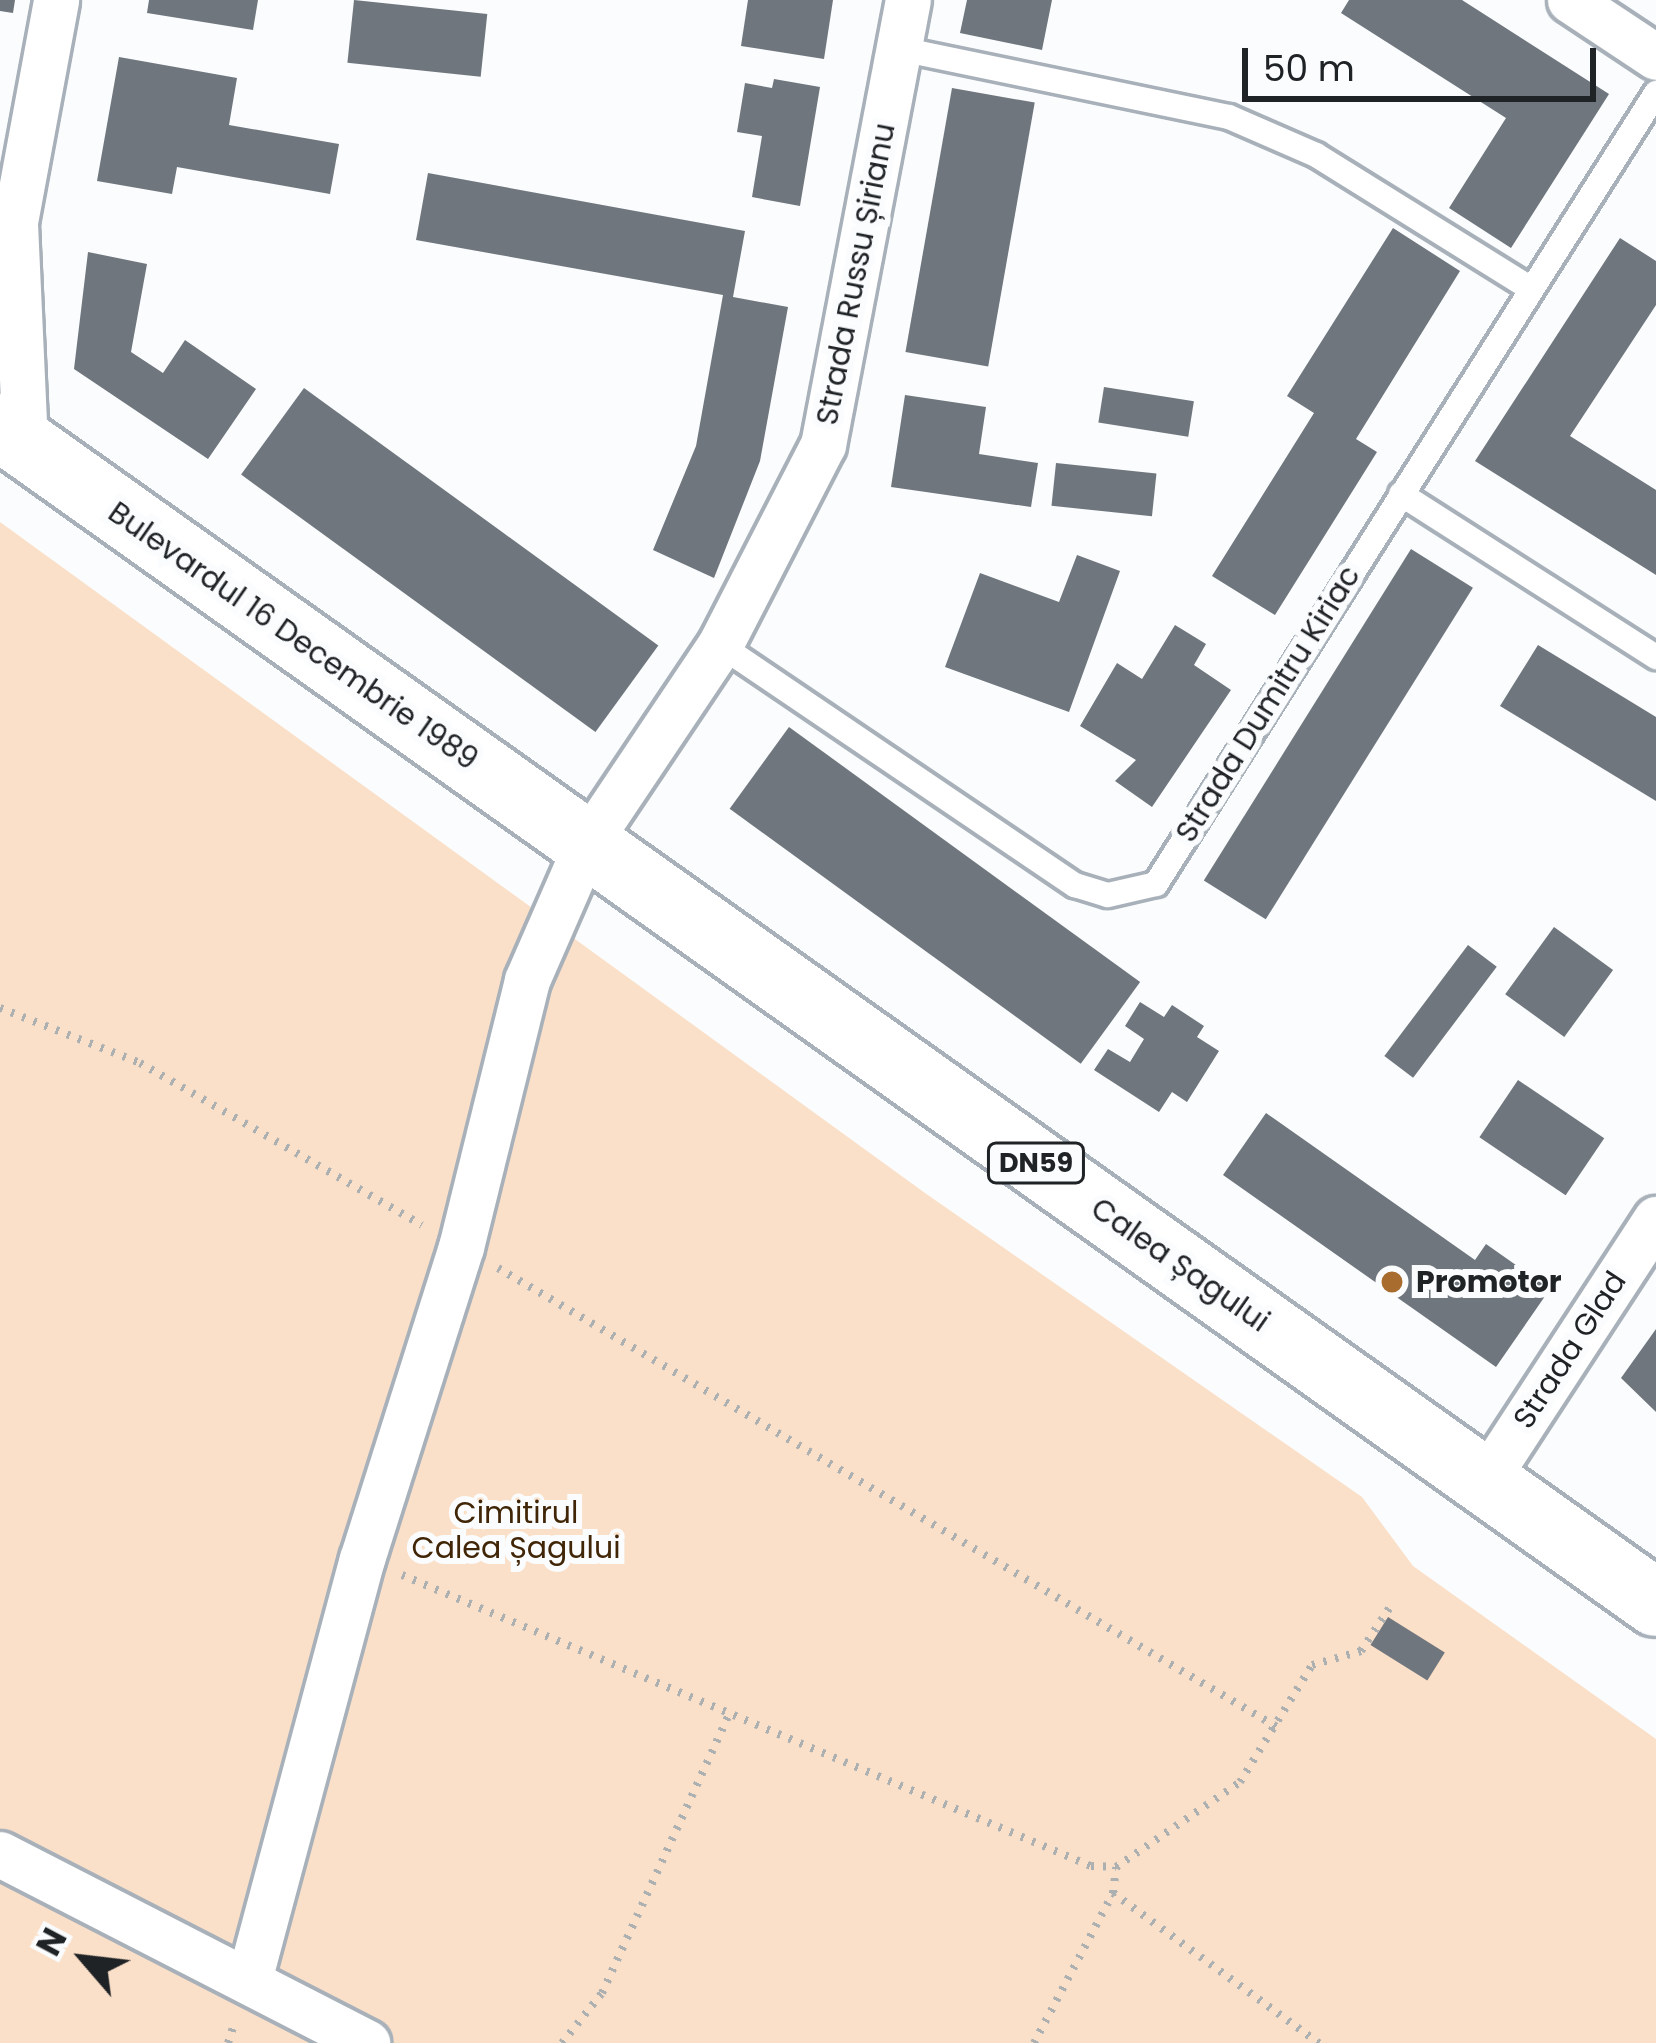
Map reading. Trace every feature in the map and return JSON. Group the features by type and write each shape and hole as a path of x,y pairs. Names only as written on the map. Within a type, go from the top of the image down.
{"main road":[{"name":"Bulevardul 16 Decembrie 1989","path":"12,436 586,845"},
{"name":"Calea Șagului","path":"586,845 1656,1604"}],"street":[{"path":"12,436 8,236 56,0"},
{"name":"Strada Russu Șirianu","path":"249,1980 362,1558 460,1247 526,980 586,845 720,645 823,445 908,0"},
{"path":"1570,0 1656,56"},
{"name":"Strada Glad","path":"1485,1481 1656,1219"},
{"path":"0,1854 367,2043"}],"lane":[{"path":"900,49 1229,117 1316,155 1530,288"},
{"name":"Strada Dumitru Kiriac","path":"720,645 1075,885 1108,895 1156,884 1656,93"},
{"path":"1401,494 1656,657"}],"path":[{"path":"0,1008 140,1063 1277,1727"},
{"path":"362,1558 1090,1866 1116,1868 1240,1781 1312,1665 1361,1651 1392,1604"},
{"path":"562,2043 602,1994 730,1712"},
{"path":"1034,2043 1113,1893 1116,1868"},
{"path":"1113,1893 1319,2043"}],"green space":[{"name":"Cimitirul Calea Șagului","path":"0,522 925,1193 1362,1497 1413,1566 1656,1739 1656,2043 0,2043"}],"building":[{"path":"0,0 15,0 13,13 0,11"},
{"path":"149,0 258,0 253,30 147,13"},
{"path":"354,0 487,14 481,77 347,63"},
{"path":"748,0 833,0 824,59 741,46"},
{"path":"967,0 1052,0 1042,50 960,33"},
{"path":"1349,0 1462,0 1609,94 1511,248 1449,208 1506,118 1341,13"},
{"path":"119,57 237,78 229,125 339,144 330,194 177,167 172,194 97,181"},
{"path":"774,79 820,87 800,206 752,197 762,136 737,132 745,83 772,88"},
{"path":"952,88 1035,103 988,367 905,352"},
{"path":"428,173 745,231 733,297 788,307 760,461 714,578 653,550 696,446 723,295 416,240"},
{"path":"1393,228 1460,271 1356,439 1377,452 1275,615 1212,576 1314,413 1287,396"},
{"path":"1620,238 1656,261 1656,305 1570,436 1656,490 1656,575 1475,461"},
{"path":"88,252 147,264 131,352 163,373 185,340 256,389 208,459 74,369"},
{"path":"1104,387 1194,401 1188,437 1098,423"},
{"path":"304,388 658,645 595,732 241,475"},
{"path":"905,395 986,407 979,454 1038,463 1031,507 891,487"},
{"path":"1056,463 1156,474 1152,516 1052,506"},
{"path":"1411,549 1473,588 1266,919 1204,881"},
{"path":"1077,555 1120,571 1069,712 945,667 980,573 1059,602"},
{"path":"1175,625 1206,644 1194,665 1231,690 1152,807 1115,781 1136,760 1080,726 1117,663 1142,679"},
{"path":"1538,645 1656,717 1656,801 1500,706"},
{"path":"789,727 1140,982 1081,1064 730,809"},
{"path":"1554,927 1613,970 1564,1037 1505,994"},
{"path":"1468,945 1497,967 1413,1078 1384,1056"},
{"path":"1140,1002 1164,1017 1172,1005 1204,1026 1197,1037 1219,1051 1187,1102 1172,1092 1159,1112 1094,1070 1108,1049 1130,1062 1144,1039 1125,1026"},
{"path":"1518,1080 1604,1138 1566,1195 1479,1137"},
{"path":"1266,1113 1475,1260 1486,1244 1550,1289 1496,1367 1223,1175"},
{"path":"1656,1329 1656,1412 1621,1378"},
{"path":"1388,1617 1445,1653 1427,1680 1371,1645"}],"place":[{"name":"Promotor","path":"1392,1282"}]}
